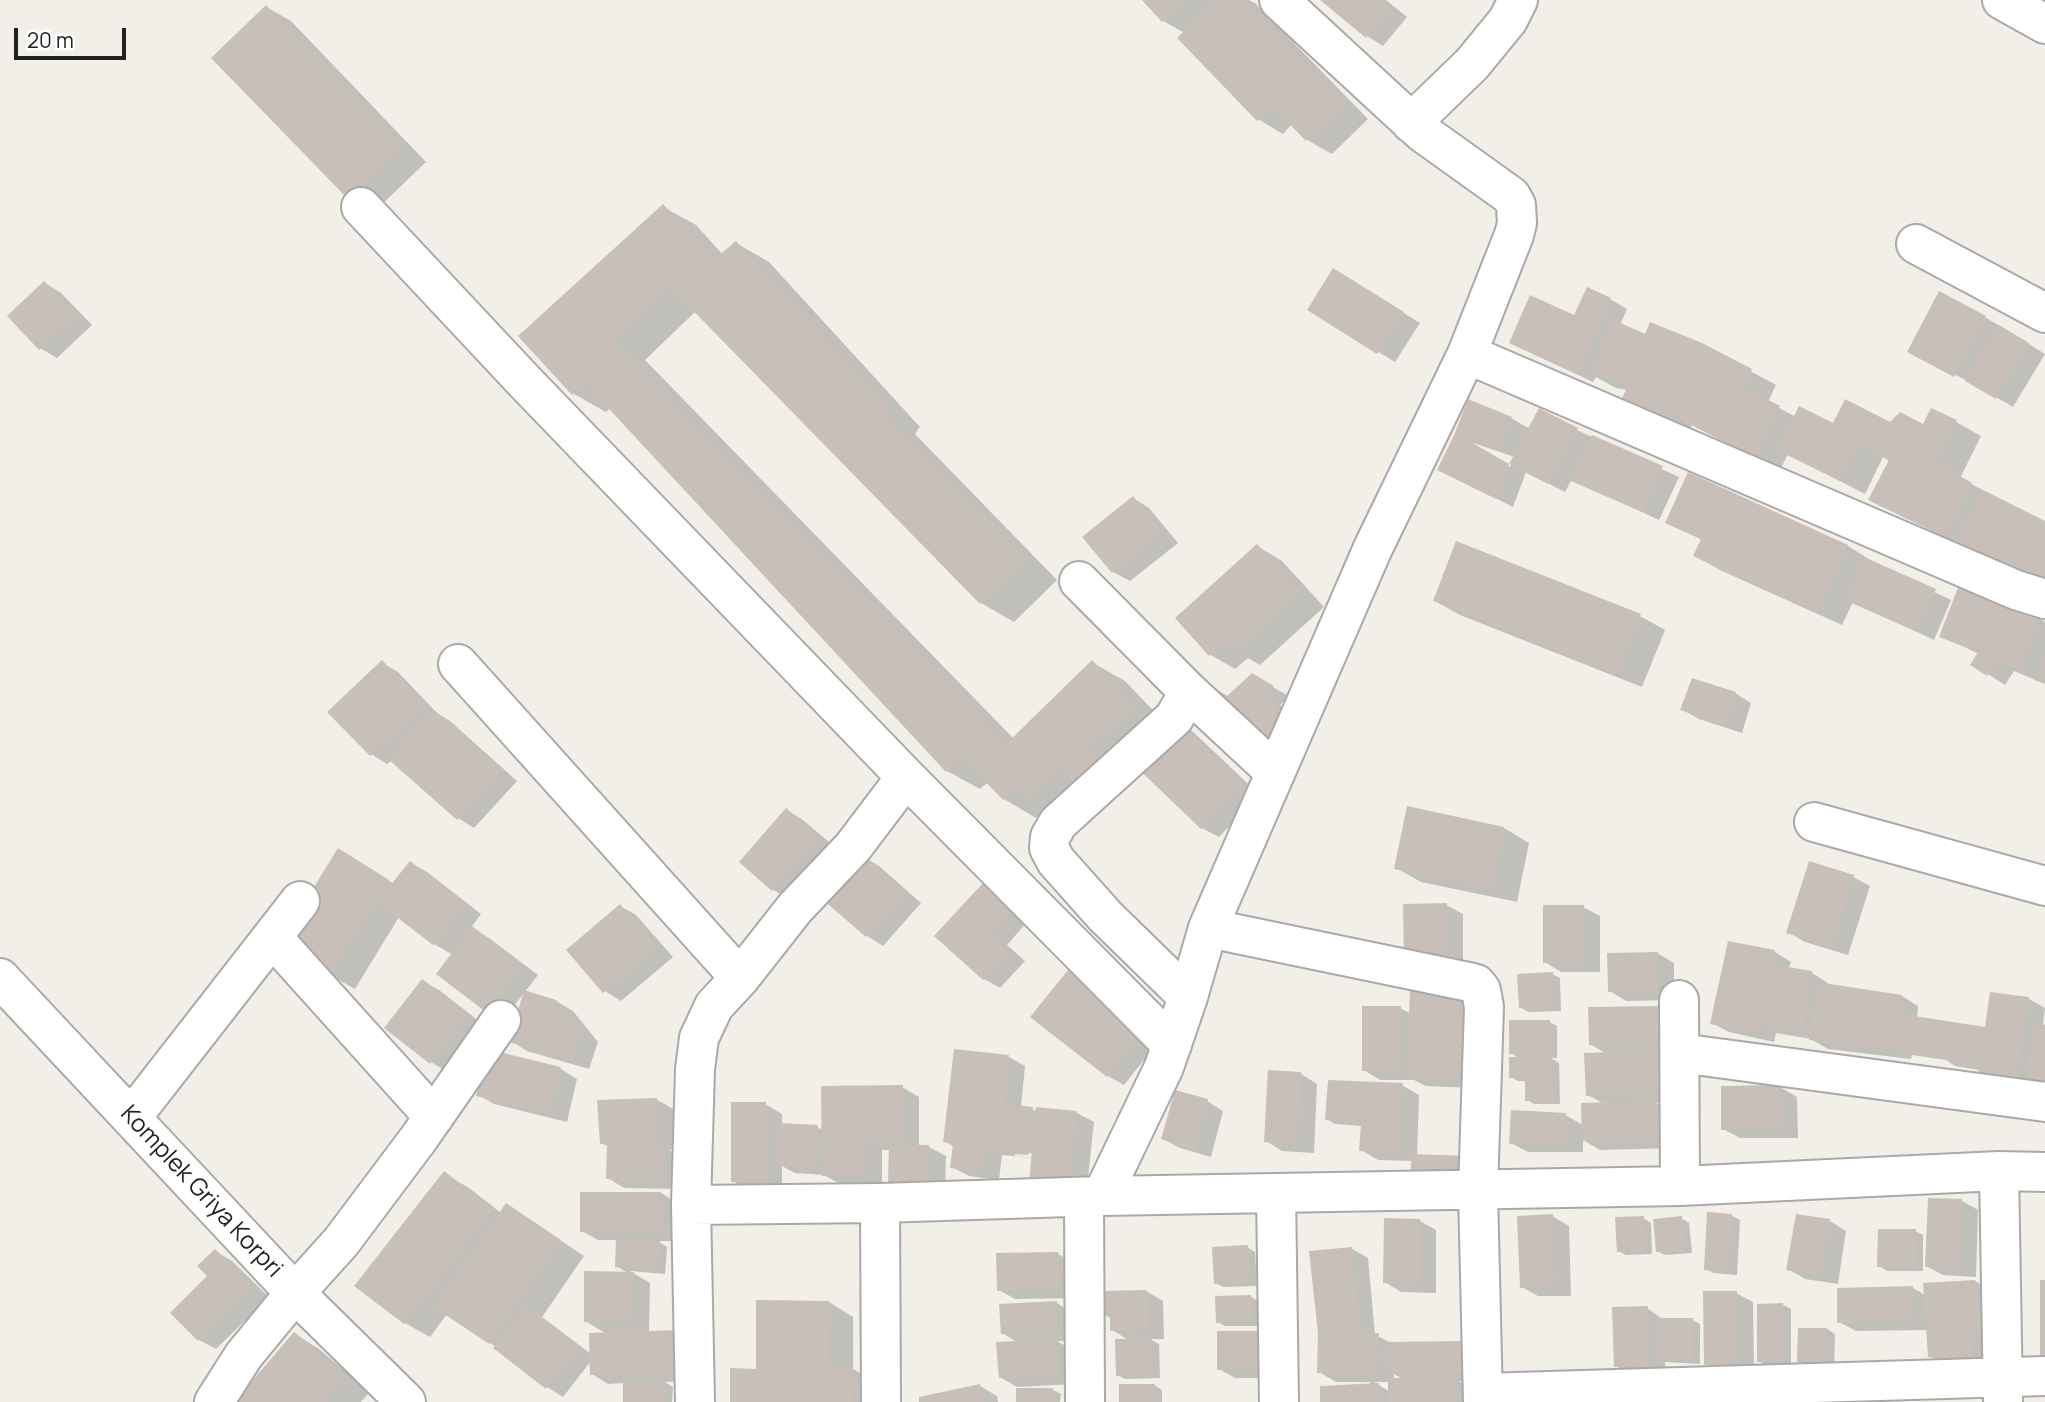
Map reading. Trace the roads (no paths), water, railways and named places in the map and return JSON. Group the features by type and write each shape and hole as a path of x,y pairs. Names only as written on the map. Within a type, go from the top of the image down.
{"street":[{"path":"1085,1402 1093,1197 1164,1067 1208,928 1373,548 1467,354 1517,223 1516,205 1511,196 1412,122 1279,0"},
{"path":"1412,122 1472,64 1508,20 1518,0"},
{"path":"2003,0 2045,24"},
{"path":"360,207 906,777 1172,1045"},
{"path":"1916,244 2045,313"},
{"path":"1467,354 2016,590 2045,599"},
{"path":"1079,581 1189,692 1275,772"},
{"path":"458,664 740,978"},
{"path":"1188,997 1105,916 1056,861 1049,848 1050,837 1058,823 1174,718 1189,692"},
{"path":"695,1402 691,1205 695,1069 699,1038 714,1006 740,978 795,908 853,847 906,777"},
{"path":"1814,822 2045,886"},
{"path":"131,1118 300,901"},
{"path":"1208,928 1476,984 1481,990 1484,1007 1478,1191 1483,1397 2003,1389 2045,1376"},
{"path":"272,937 434,1116"},
{"name":"Komplek Griya Korpri","path":"0,978 295,1293 406,1402"},
{"path":"1679,1000 1680,1186"},
{"path":"214,1402 244,1355 341,1242 434,1116 500,1020"},
{"path":"1680,1053 2045,1102"},
{"path":"691,1205 1478,1191 1680,1186 1999,1171 2045,1172"},
{"path":"1999,1171 2003,1389"},
{"path":"1276,1194 1279,1402"},
{"path":"880,1203 881,1402"}]}
